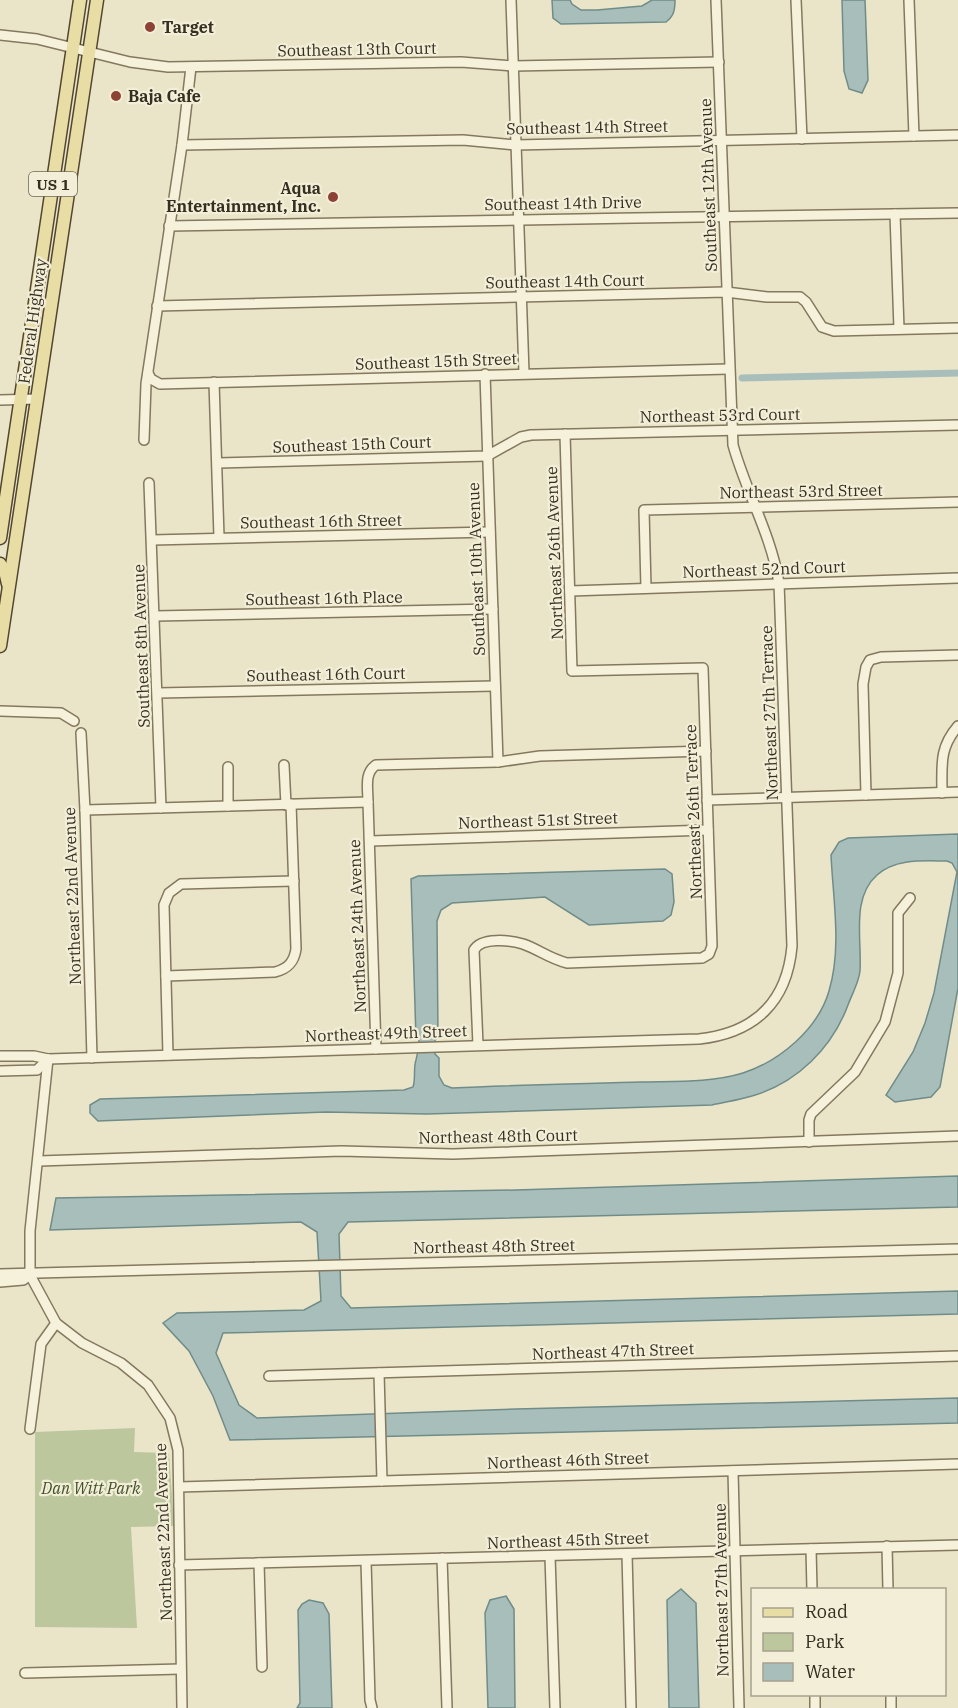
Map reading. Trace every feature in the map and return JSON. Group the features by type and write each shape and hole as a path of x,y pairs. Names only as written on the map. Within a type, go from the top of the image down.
{"main road":[{"name":"Federal Highway","path":"1,532 80,0"},
{"name":"Federal Highway","path":"0,646 97,0"},
{"path":"49,207 57,221 61,238"},
{"path":"1,532 6,546 14,555"},
{"path":"0,564 5,571 9,588"}],"street":[{"path":"511,0 524,373"},
{"name":"Southeast 12th Avenue","path":"716,0 729,369"},
{"path":"796,0 802,138"},
{"path":"909,0 914,136"},
{"name":"Southeast 13th Court","path":"0,36 37,39 146,65 191,67 461,62 513,66 719,62"},
{"path":"144,440 146,384 182,145 191,67"},
{"name":"Southeast 14th Street","path":"182,145 463,140 515,145 958,135"},
{"name":"Southeast 14th Drive","path":"169,226 464,219 724,216 767,218 958,213"},
{"path":"896,214 899,329"},
{"name":"Southeast 14th Court","path":"157,306 726,292 767,297 800,297 806,302 817,321 828,330 958,328"},
{"name":"Southeast 15th Street","path":"148,373 151,379 160,384 729,369"},
{"name":"Northeast 27th Terrace","path":"725,1035 741,1029 768,1008 785,981 792,946 779,583 768,536 738,462 732,429 729,369"},
{"name":"Southeast 10th Avenue","path":"485,374 498,762"},
{"path":"214,382 219,537"},
{"path":"0,400 37,399"},
{"name":"Northeast 53rd Court","path":"487,456 521,437 531,435 958,425"},
{"name":"Northeast 26th Avenue","path":"565,434 572,671 703,668"},
{"name":"Southeast 15th Court","path":"218,463 487,456"},
{"name":"Southeast 8th Avenue","path":"149,483 161,808"},
{"name":"Northeast 53rd Street","path":"646,588 644,510 958,502"},
{"name":"Southeast 16th Street","path":"152,540 490,532"},
{"name":"Northeast 52nd Court","path":"570,591 958,578"},
{"name":"Southeast 16th Place","path":"155,616 493,609"},
{"path":"866,795 863,684 866,667 870,660 881,657 958,655"},
{"name":"Northeast 26th Terrace","path":"478,1045 474,950 483,942 524,944 550,959 567,963 702,958 709,954 712,946 703,668"},
{"name":"Southeast 16th Court","path":"158,693 495,686"},
{"path":"0,711 61,713 74,721"},
{"path":"942,792 944,747 949,736 958,726"},
{"name":"Northeast 22nd Avenue","path":"81,733 92,1058"},
{"name":"Northeast 24th Avenue","path":"376,1049 367,776 370,769 376,765 498,762 526,757 706,751"},
{"path":"166,976 274,972 284,970 295,957 294,881 284,765"},
{"path":"228,767 228,806"},
{"path":"707,800 958,792"},
{"path":"85,810 368,802"},
{"name":"Northeast 51st Street","path":"369,841 708,830"},
{"path":"168,1055 164,905 169,893 181,884 294,881"},
{"path":"809,1142 811,1114 834,1095 855,1072 885,1022 898,973 898,913 910,898"},
{"name":"Northeast 49th Street","path":"0,1056 34,1056 48,1059 92,1058 699,1039 725,1035"},
{"path":"30,1275 30,1231 48,1059"},
{"name":"Northeast 49th Street","path":"0,1071 37,1070 48,1059"},
{"name":"Northeast 48th Court","path":"39,1161 341,1151 453,1154 958,1136"},
{"name":"Northeast 48th Street","path":"0,1274 958,1249"},
{"name":"Northeast 22nd Avenue","path":"30,1275 56,1323 82,1343 122,1362 135,1372 159,1399 170,1418 178,1450 182,1704"},
{"name":"Northeast 48th Street","path":"0,1282 23,1280 30,1275"},
{"path":"30,1429 41,1344 56,1323"},
{"name":"Northeast 47th Street","path":"269,1376 958,1356"},
{"path":"379,1373 382,1480"},
{"name":"Northeast 46th Street","path":"179,1487 958,1464"},
{"name":"Northeast 27th Avenue","path":"733,1471 738,1708"},
{"name":"Northeast 45th Street","path":"180,1565 958,1545"},
{"path":"887,1546 888,1588"},
{"path":"811,1549 812,1588"},
{"path":"627,1554 631,1708"},
{"path":"550,1556 555,1708"},
{"path":"442,1558 447,1708"},
{"path":"366,1561 372,1708"},
{"path":"259,1563 262,1667"},
{"path":"26,1673 181,1669"}],"green space":[{"name":"Dan Witt Park","path":"135,1428 134,1452 169,1453 174,1526 131,1527 137,1628 35,1627 35,1432"}],"water":[{"path":"552,0 570,0 581,10 642,6 652,0 675,0 675,7 666,22 561,24 553,18"},
{"path":"842,0 865,0 868,80 862,93 849,89 844,71"},
{"path":"958,834 958,988 940,1087 931,1097 895,1102 886,1095 913,1052 934,993 957,872 952,863 947,861 901,863 877,875 869,884 861,907 859,975 833,1036 811,1062 798,1073 752,1096 712,1105 427,1114 326,1112 98,1121 90,1113 90,1105 100,1099 404,1090 413,1087 419,1040 416,1038 411,879 418,876 665,869 672,874 674,902 671,915 663,921 589,925 545,897 452,903 441,910 437,921 438,1037 435,1040 435,1054 439,1058 439,1076 444,1085 452,1088 691,1081 743,1073 757,1068 796,1042 824,1005 833,975 836,941 831,855 839,842 848,838"},
{"path":"958,1176 958,1207 348,1222 339,1234 341,1296 351,1308 958,1291 958,1314 223,1333 216,1353 239,1405 257,1418 958,1398 958,1423 230,1440 213,1396 189,1351 163,1323 177,1313 304,1310 321,1301 317,1232 301,1222 50,1230 56,1198 516,1190"},
{"path":"681,1589 696,1603 699,1708 669,1708 667,1600"},
{"path":"506,1596 514,1609 515,1708 488,1708 485,1613 490,1600"},
{"path":"309,1600 323,1603 329,1614 332,1708 297,1708 300,1703 298,1610"}],"waterway":[{"path":"742,378 958,373"}],"place":[{"name":"Target","path":"150,27"},
{"name":"Baja Cafe","path":"116,96"},
{"name":"Aqua Entertainment, Inc.","path":"333,197"}]}
